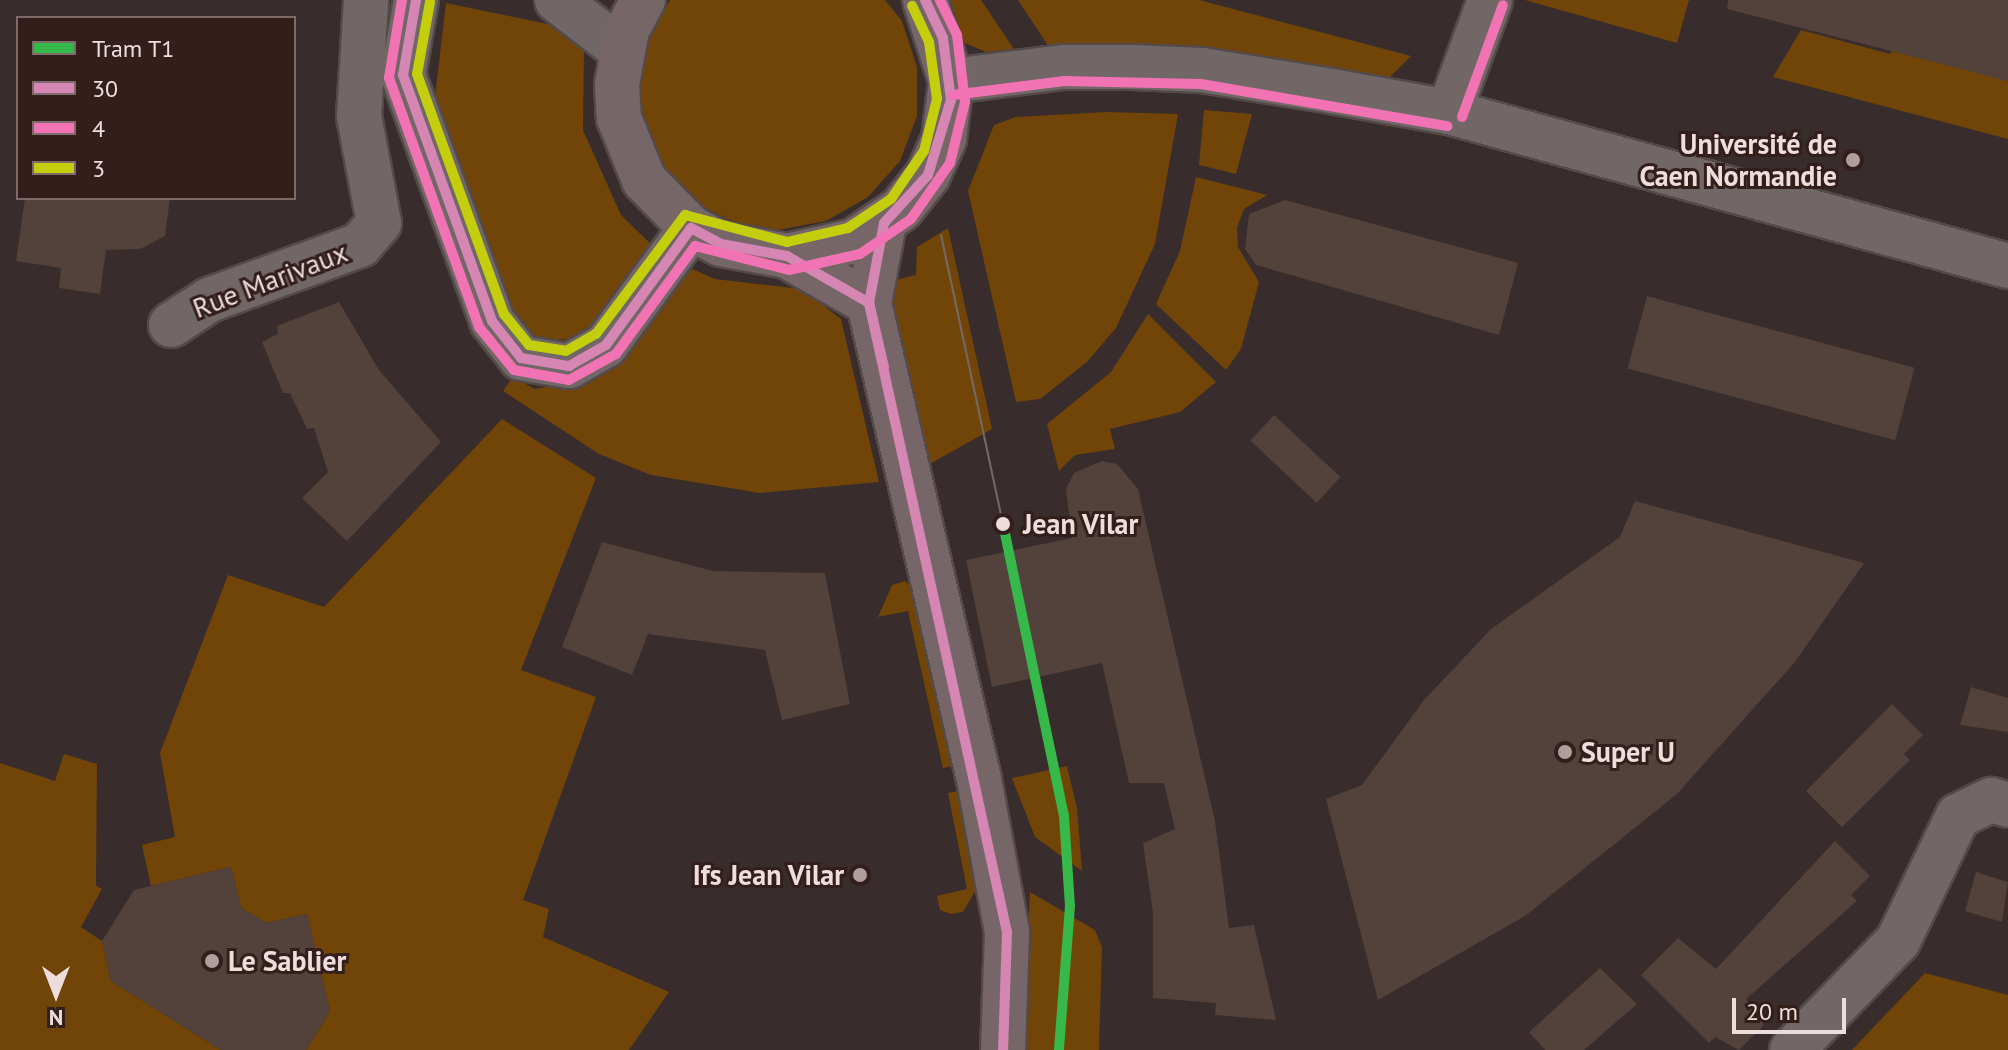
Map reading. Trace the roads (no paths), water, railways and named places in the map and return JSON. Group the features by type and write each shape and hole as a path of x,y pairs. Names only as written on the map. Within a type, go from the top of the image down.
{"main road":[{"path":"643,0 622,50 619,106 629,150 644,180 691,228 721,244 787,256 869,303"},
{"path":"787,256 854,241 884,223 937,157 951,81 943,38 925,0"},
{"path":"884,223 869,303 1004,917 1003,1050"}],"street":[{"name":"Rue Marivaux","path":"171,325 209,300 360,245 379,223 359,116 366,0"},
{"path":"416,0 403,75 492,321 521,358 569,366 606,345 691,228"},
{"path":"557,0 622,50"},
{"path":"1449,112 1490,0"},
{"path":"951,81 1063,67 1202,70 1449,112 2008,266"},
{"path":"1792,1050 1898,941 1958,816 1991,800 2008,805"}],"tram line":[{"path":"941,235 1003,524"},
{"name":"T1","path":"1003,524 1064,816 1070,906 1059,1050"}],"place":[{"name":"Université de Caen Normandie","path":"1853,160"},
{"name":"Jean Vilar","path":"1003,524"},
{"name":"Super U","path":"1565,752"},
{"name":"Ifs Jean Vilar","path":"860,875"},
{"name":"Le Sablier","path":"212,961"}]}
